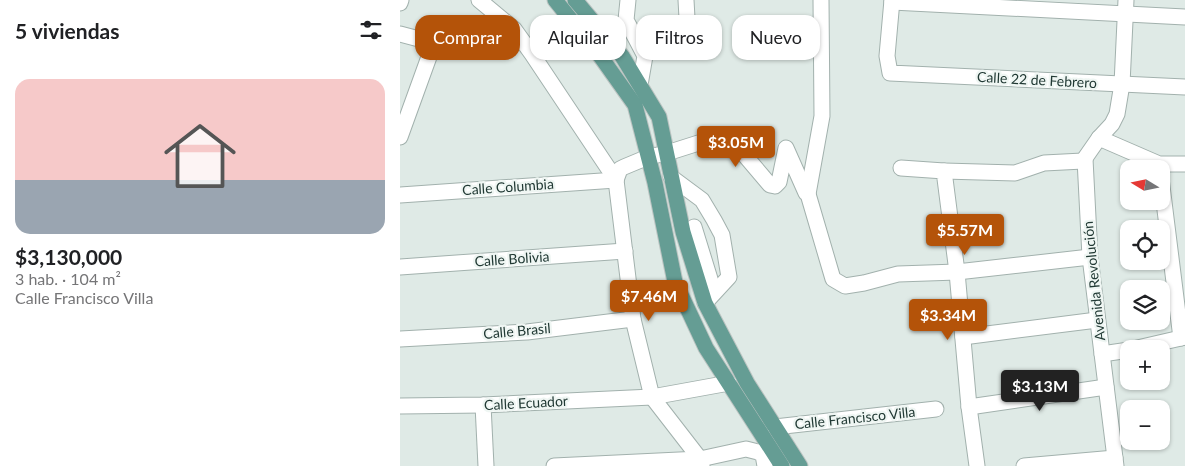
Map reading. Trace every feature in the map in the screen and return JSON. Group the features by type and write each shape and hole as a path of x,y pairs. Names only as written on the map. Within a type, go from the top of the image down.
{"main road":[{"path":"554,0 598,53 634,105 655,183 675,282 706,348 729,383 766,458 782,466"},
{"path":"575,0 622,56 660,117 671,177 710,297 748,383 800,466"}],"street":[{"path":"479,0 514,29 616,180"},
{"path":"628,0 626,20 645,56 640,85"},
{"path":"686,0 687,15"},
{"path":"808,194 822,116 821,0"},
{"path":"892,1 1125,7 1185,17"},
{"name":"Calle 22 de Febrero","path":"892,1 887,56 890,73 1185,87"},
{"path":"901,168 1015,173 1044,164 1083,161 1099,138 1112,124 1117,114 1122,84 1125,7"},
{"path":"400,34 434,43 400,137"},
{"path":"1099,138 1141,160"},
{"path":"701,462 652,397 633,319 616,180 620,169 648,157 711,139 724,140 736,145 770,185 774,186 779,182 786,148 808,194 833,279 845,286 898,274 957,272 1090,257"},
{"name":"Avenida Revolución","path":"1083,161 1085,159 1090,257 1115,462"},
{"path":"1170,168 1185,164"},
{"path":"944,171 957,272 969,407 977,466"},
{"path":"671,177 702,200 722,235 729,277 710,297"},
{"name":"Calle Columbia","path":"400,195 616,180"},
{"path":"1165,210 1183,338 1170,341"},
{"path":"688,230 714,220"},
{"name":"Calle Bolivia","path":"400,266 624,251"},
{"name":"Calle Brasil","path":"400,339 527,332 633,319"},
{"path":"963,337 1097,320"},
{"path":"1102,354 1120,351"},
{"name":"Calle Ecuador","path":"400,406 483,405 652,397 729,383"},
{"path":"969,407 1106,387"},
{"path":"483,405 486,466"},
{"name":"Calle Francisco Villa","path":"774,427 936,410"},
{"path":"554,466 701,462 746,448 758,452 766,458"},
{"path":"1024,466 1115,462"}]}
